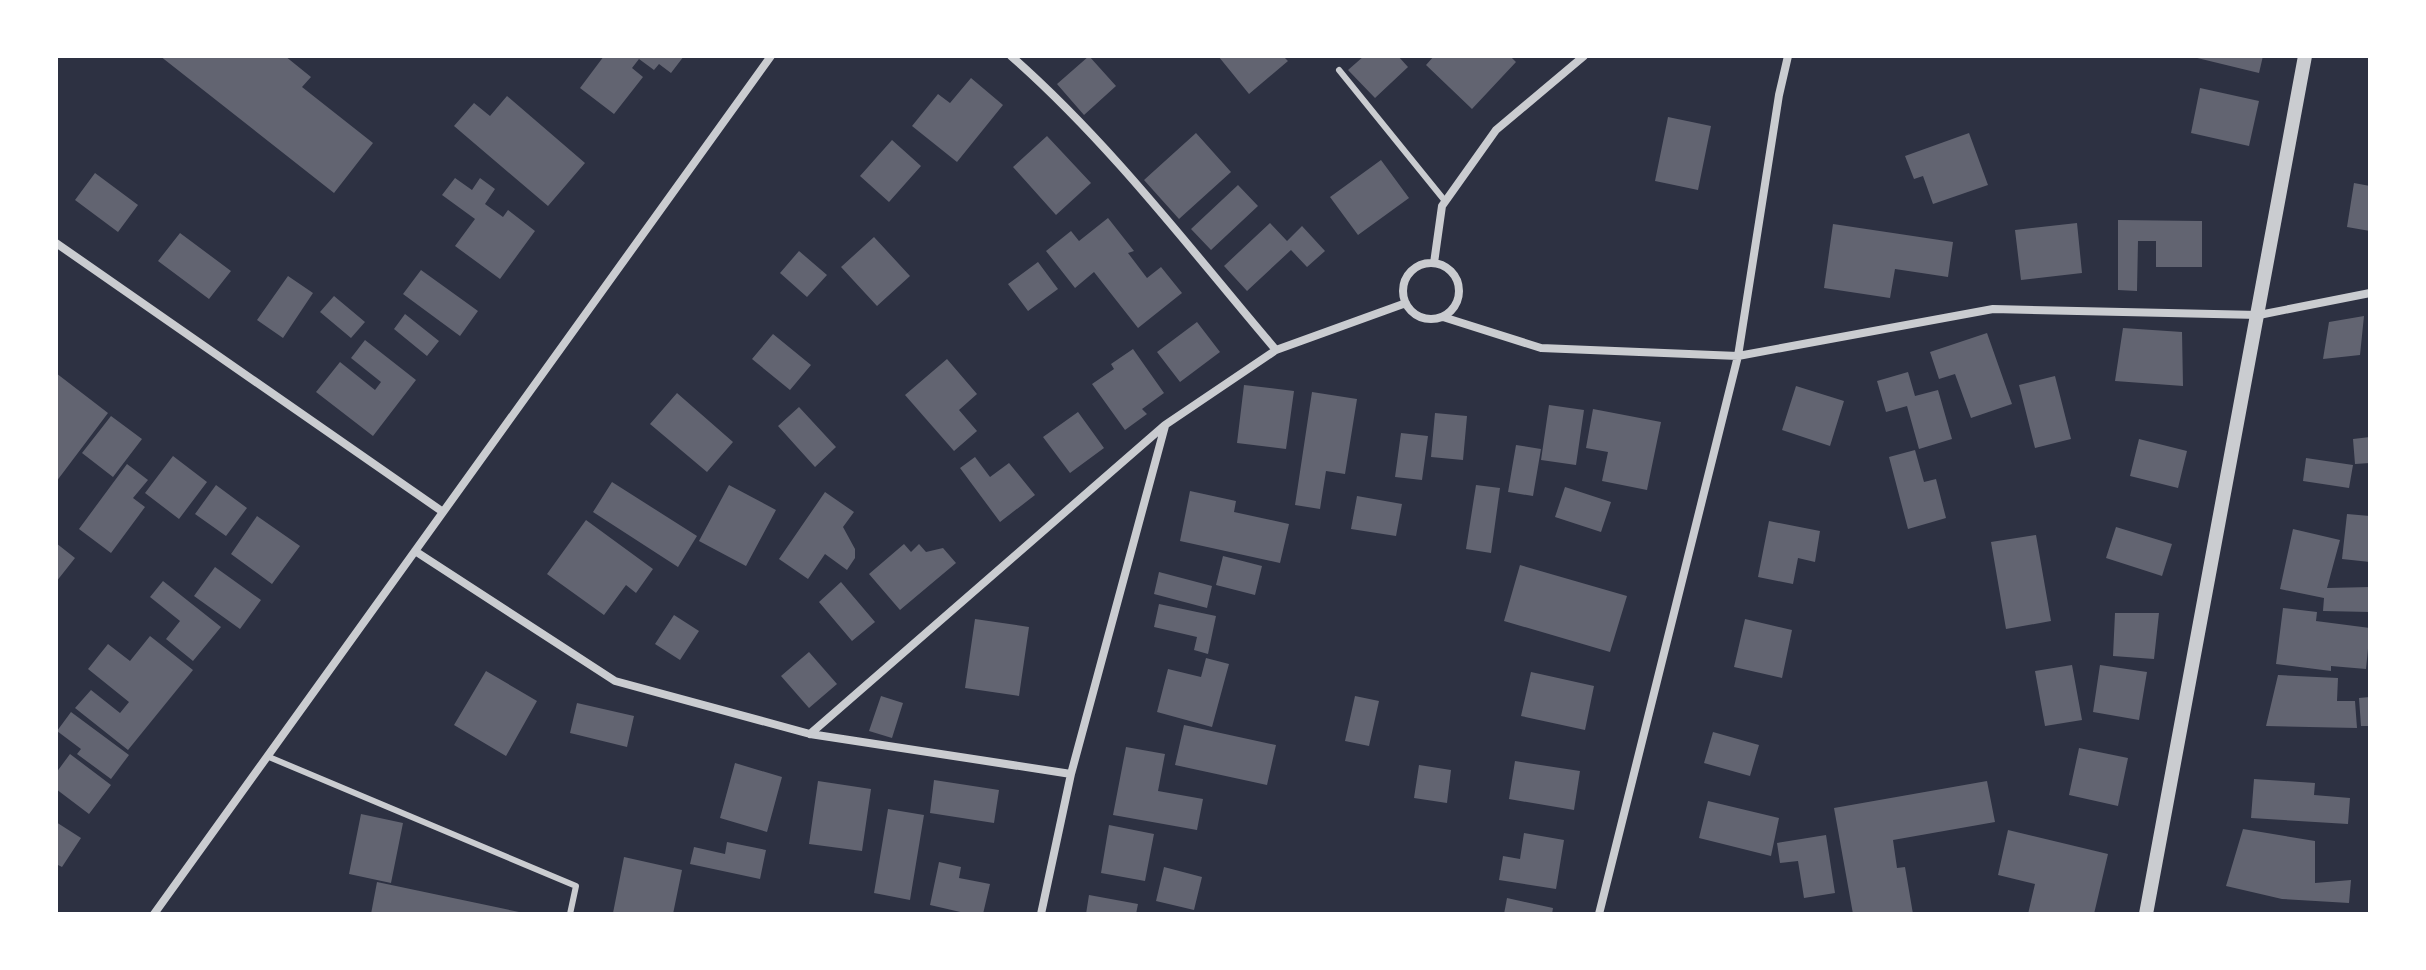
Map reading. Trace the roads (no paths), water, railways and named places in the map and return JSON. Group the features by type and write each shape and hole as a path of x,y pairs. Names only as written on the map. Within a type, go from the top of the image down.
{"street":[{"path":"154,914 771,56"},
{"path":"1011,56 1059,98 1110,154 1276,350"},
{"path":"1434,263 1442,206 1496,130 1584,56"},
{"path":"1599,914 1738,356 1779,95 1788,56"},
{"path":"2146,914 2305,56"},
{"path":"56,243 443,512"},
{"path":"1443,317 1456,304 1459,287 1450,271 1434,263 1424,264 1408,274 1403,293 1406,303 1417,315 1426,319 1443,317 1541,348 1738,356 1993,309 2259,315 2370,293"},
{"path":"810,734 1165,425 1276,350 1406,303"},
{"path":"1041,914 1071,774 1165,425"},
{"path":"415,551 615,681 810,734 1071,774"}],"lane":[{"path":"1339,70 1445,201"},
{"path":"269,757 576,886 570,914"}]}
